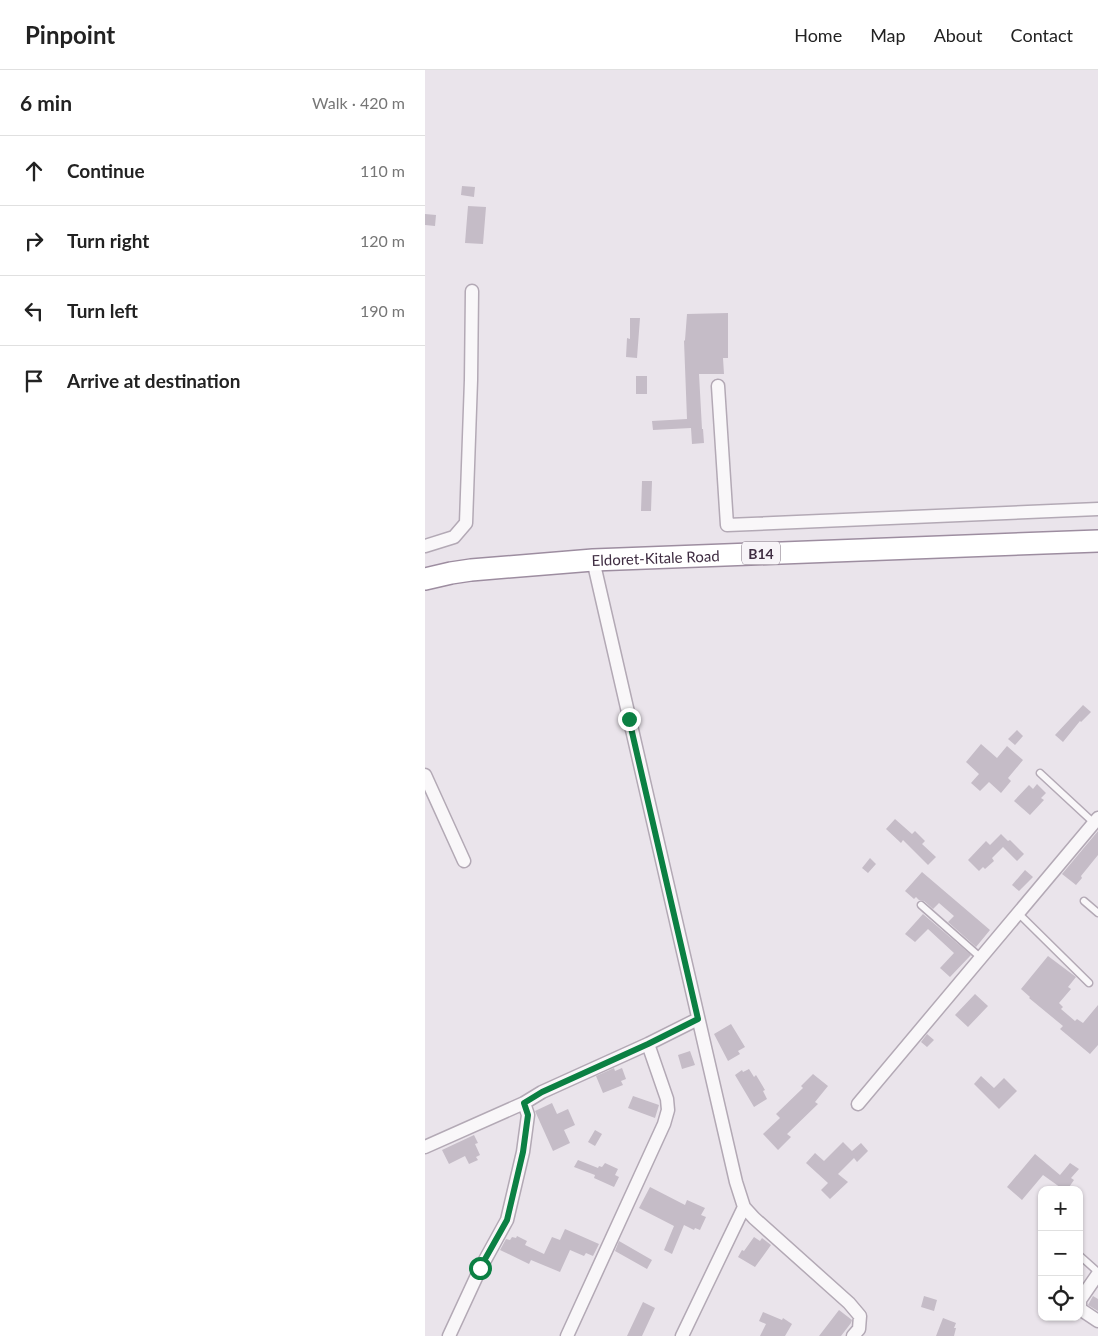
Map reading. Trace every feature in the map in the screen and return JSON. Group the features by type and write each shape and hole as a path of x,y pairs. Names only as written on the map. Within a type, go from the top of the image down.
{"highway":[{"name":"Eldoret-Kitale Road","path":"425,580 471,570 593,560 1098,541"}],"street":[{"path":"425,546 454,537 465,523 471,380 472,291"},
{"path":"718,386 727,525 1098,510"},
{"path":"593,560 735,1182 744,1206 754,1218 849,1303 860,1316 859,1329 853,1336"},
{"path":"425,775 464,861"},
{"path":"858,1104 980,956 1096,820"},
{"path":"425,1147 524,1103 542,1092 698,1019"},
{"path":"567,1336 664,1124 668,1110 667,1099 648,1044"},
{"path":"449,1336 480,1268 507,1220 523,1152 528,1115 524,1103"},
{"path":"682,1336 744,1206"},
{"path":"1098,1273 1080,1300 1080,1310 1098,1321"}],"lane":[{"path":"1040,773 1096,820"},
{"path":"1084,901 1098,913"},
{"path":"921,905 980,956"},
{"path":"1017,912 1089,983"},
{"path":"1083,1259 1098,1273"}],"building":[{"path":"462,186 475,187 474,197 461,195"},
{"path":"468,206 486,207 483,244 465,243"},
{"path":"425,214 436,215 435,226 425,225"},
{"path":"728,313 728,358 723,358 724,374 699,374 704,443 692,444 691,428 653,430 652,421 687,419 684,341 687,314"},
{"path":"630,318 640,318 637,358 626,357 627,338 630,339"},
{"path":"636,376 647,376 647,394 636,394"},
{"path":"642,481 652,481 651,511 641,511"},
{"path":"1083,705 1091,712 1080,721 1063,742 1055,735"},
{"path":"1017,730 1023,736 1015,745 1008,739"},
{"path":"981,744 997,758 1007,746 1023,760 1008,778 1011,781 1001,793 989,782 980,791 971,783 979,774 966,762"},
{"path":"1037,784 1046,793 1041,798 1044,800 1030,815 1014,801 1029,785 1033,789"},
{"path":"895,819 912,834 915,831 925,841 922,844 936,857 928,865 903,840 901,843 886,829"},
{"path":"1098,831 1098,855 1076,885 1062,874"},
{"path":"1001,834 1024,854 1017,861 1003,847 992,858 994,861 985,869 983,867 979,871 968,860 986,841 990,845"},
{"path":"870,858 876,864 868,873 862,868"},
{"path":"1025,870 1033,877 1019,891 1012,885"},
{"path":"922,872 990,930 976,947 948,922 954,916 939,903 933,909 924,901 916,897 914,899 905,891"},
{"path":"923,914 971,955 950,977 940,968 954,953 928,929 915,942 905,934"},
{"path":"1048,956 1076,977 1068,987 1071,989 1059,1003 1063,1007 1061,1009 1075,1021 1077,1019 1083,1023 1098,1005 1098,1045 1090,1054 1060,1029 1063,1026 1021,989"},
{"path":"975,994 988,1006 968,1027 955,1015"},
{"path":"731,1024 745,1047 738,1051 740,1054 728,1061 714,1034"},
{"path":"927,1034 934,1040 927,1047 921,1042"},
{"path":"690,1051 695,1065 682,1069 678,1055"},
{"path":"614,1068 615,1071 622,1068 626,1079 621,1081 623,1085 603,1093 596,1076"},
{"path":"749,1069 754,1077 756,1075 765,1090 763,1091 767,1099 754,1107 735,1075 742,1070 743,1072"},
{"path":"813,1074 828,1086 815,1102 818,1104 787,1134 791,1137 778,1150 763,1134 780,1118 776,1114 803,1088 801,1086"},
{"path":"981,1076 994,1088 1004,1078 1017,1091 999,1109 974,1084"},
{"path":"633,1096 659,1105 655,1118 628,1108"},
{"path":"552,1103 557,1114 568,1109 575,1125 564,1130 570,1143 553,1151 535,1111"},
{"path":"595,1130 602,1134 595,1146 588,1142"},
{"path":"474,1135 478,1143 475,1144 480,1155 476,1157 478,1160 469,1164 465,1156 449,1164 442,1150"},
{"path":"843,1142 852,1151 861,1143 868,1151 857,1162 854,1158 838,1174 848,1182 830,1199 821,1190 828,1183 806,1163 815,1153 824,1161"},
{"path":"1035,1154 1060,1175 1070,1163 1079,1169 1071,1178 1074,1180 1070,1186 1058,1186 1043,1175 1022,1200 1007,1187"},
{"path":"578,1160 598,1168 599,1166 602,1167 605,1163 618,1169 615,1175 619,1177 614,1187 594,1178 595,1175 574,1167"},
{"path":"650,1187 685,1205 687,1200 705,1208 701,1215 706,1217 700,1230 695,1228 694,1230 684,1225 672,1254 664,1250 674,1226 639,1208"},
{"path":"565,1229 599,1244 593,1256 586,1253 584,1256 570,1250 560,1272 531,1260 529,1264 500,1250 506,1239 510,1240 512,1237 516,1238 517,1236 527,1241 525,1245 544,1254 552,1237 560,1240"},
{"path":"754,1237 760,1241 762,1238 771,1245 755,1267 738,1257"},
{"path":"619,1241 652,1260 647,1269 615,1251"},
{"path":"924,1296 937,1300 934,1311 921,1307"},
{"path":"1093,1296 1098,1299 1098,1311 1088,1305"},
{"path":"643,1302 655,1308 642,1336 627,1336"},
{"path":"839,1310 852,1320 841,1336 819,1336"},
{"path":"763,1312 782,1320 783,1318 792,1324 785,1336 760,1336 766,1324 759,1321"},
{"path":"943,1318 956,1323 954,1336 936,1336"}],"route":[{"path":"480,1268 507,1220 523,1152 528,1115 524,1103 542,1092 698,1019 629,719"}]}
